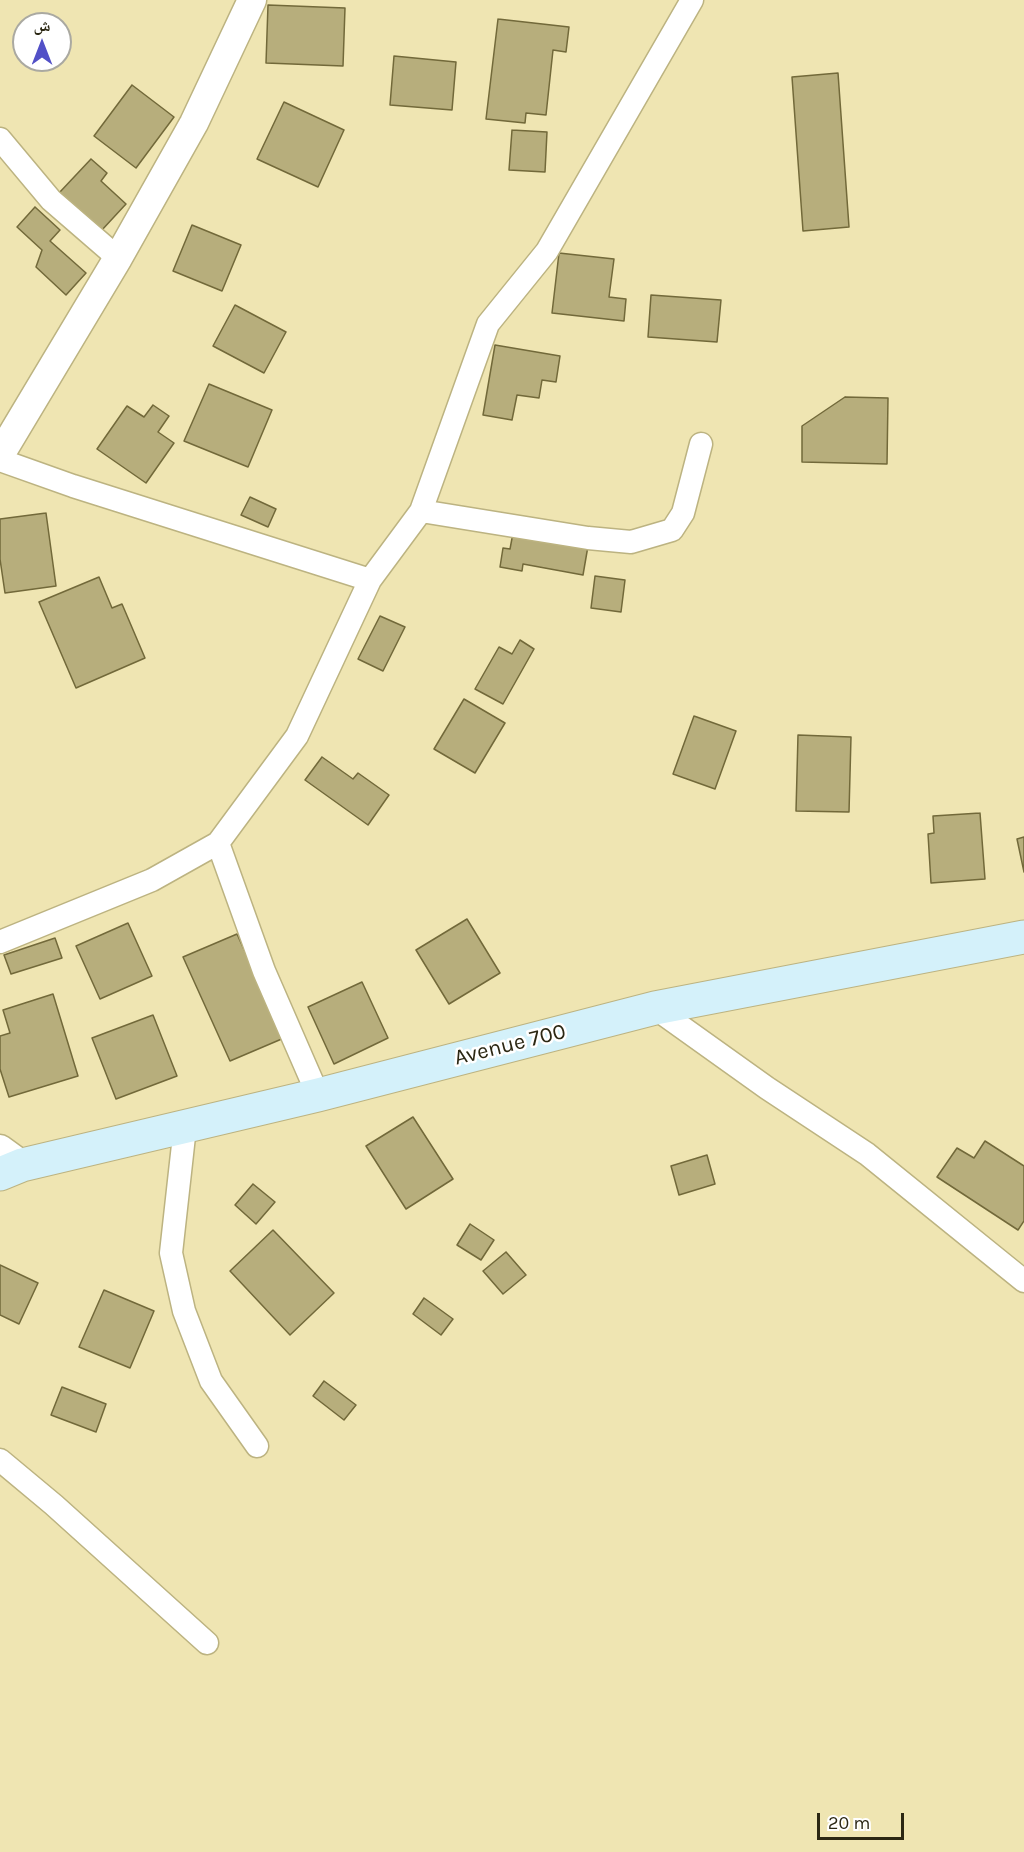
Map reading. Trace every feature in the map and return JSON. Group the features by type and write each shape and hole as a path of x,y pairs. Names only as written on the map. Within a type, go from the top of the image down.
{"main road":[{"name":"Avenue 700","path":"7,1163 184,1127 318,1095 655,1008 1024,937"}],"street":[{"path":"252,0 194,123 118,258 0,457 73,486 370,580"},
{"path":"0,942 152,880 218,843 297,736 370,580 421,511 488,324 547,251 692,0"},
{"path":"0,139 51,200 118,258"},
{"path":"421,511 588,538 631,542 672,530 683,513 701,444"},
{"path":"218,843 264,971 318,1095"},
{"path":"655,1008 767,1088 867,1154 1024,1281"},
{"path":"184,1127 171,1253 184,1311 211,1382 257,1446"},
{"path":"0,1460 20,1474 207,1643"}],"building":[{"path":"268,5 345,8 343,66 266,63"},
{"path":"498,19 569,27 566,52 553,50 546,115 526,113 525,123 486,119"},
{"path":"394,56 456,62 452,110 390,105"},
{"path":"838,73 849,227 803,231 792,77"},
{"path":"132,85 174,117 136,168 94,136"},
{"path":"284,102 344,130 318,187 257,159"},
{"path":"512,130 547,132 545,172 509,170"},
{"path":"91,159 107,173 101,181 126,204 101,231 59,193"},
{"path":"35,207 60,230 50,241 86,273 66,295 36,267 42,250 17,227"},
{"path":"192,225 241,245 222,291 173,271"},
{"path":"559,253 614,259 609,297 626,299 624,321 552,313"},
{"path":"651,295 721,300 717,342 648,337"},
{"path":"235,305 286,332 264,373 213,346"},
{"path":"495,345 560,356 556,382 542,380 539,398 517,395 512,420 483,415"},
{"path":"209,384 272,410 248,467 184,441"},
{"path":"845,397 888,398 887,464 802,462 802,426"},
{"path":"153,405 169,416 158,432 174,443 146,483 97,449 127,406 144,417"},
{"path":"250,497 276,509 268,527 241,515"},
{"path":"46,513 56,586 5,593 0,559 0,519"},
{"path":"513,533 588,546 583,575 523,564 522,571 500,567 503,548 510,549"},
{"path":"595,576 625,580 621,612 591,608"},
{"path":"99,577 112,608 122,604 145,658 76,688 39,602"},
{"path":"380,616 405,627 383,671 358,659"},
{"path":"520,640 534,649 503,704 475,689 499,647 512,654"},
{"path":"464,699 505,723 475,773 434,749"},
{"path":"694,716 736,731 715,789 673,774"},
{"path":"798,735 851,737 849,812 796,811"},
{"path":"322,757 353,779 358,773 389,795 368,825 305,780"},
{"path":"980,813 985,879 931,883 928,834 934,833 933,816"},
{"path":"1024,837 1024,872 1017,839"},
{"path":"467,919 500,973 449,1004 416,950"},
{"path":"128,923 152,976 100,999 76,946"},
{"path":"237,934 284,1038 230,1061 183,957"},
{"path":"55,938 62,958 11,974 4,955"},
{"path":"362,982 388,1038 334,1064 308,1007"},
{"path":"53,994 78,1076 9,1097 0,1069 0,1036 10,1033 3,1010"},
{"path":"153,1015 177,1076 116,1099 92,1038"},
{"path":"413,1117 453,1179 406,1209 366,1146"},
{"path":"985,1141 1024,1166 1024,1221 1018,1230 937,1177 957,1148 974,1158"},
{"path":"707,1155 715,1184 679,1195 671,1166"},
{"path":"253,1184 275,1202 256,1224 235,1205"},
{"path":"470,1224 494,1240 481,1260 457,1245"},
{"path":"273,1230 334,1293 290,1335 230,1271"},
{"path":"506,1252 526,1275 503,1294 483,1271"},
{"path":"0,1265 38,1283 19,1324 0,1315"},
{"path":"104,1290 154,1311 130,1368 79,1347"},
{"path":"424,1298 453,1319 441,1335 413,1314"},
{"path":"324,1381 356,1405 344,1420 313,1396"},
{"path":"62,1387 106,1404 96,1432 51,1415"}]}
